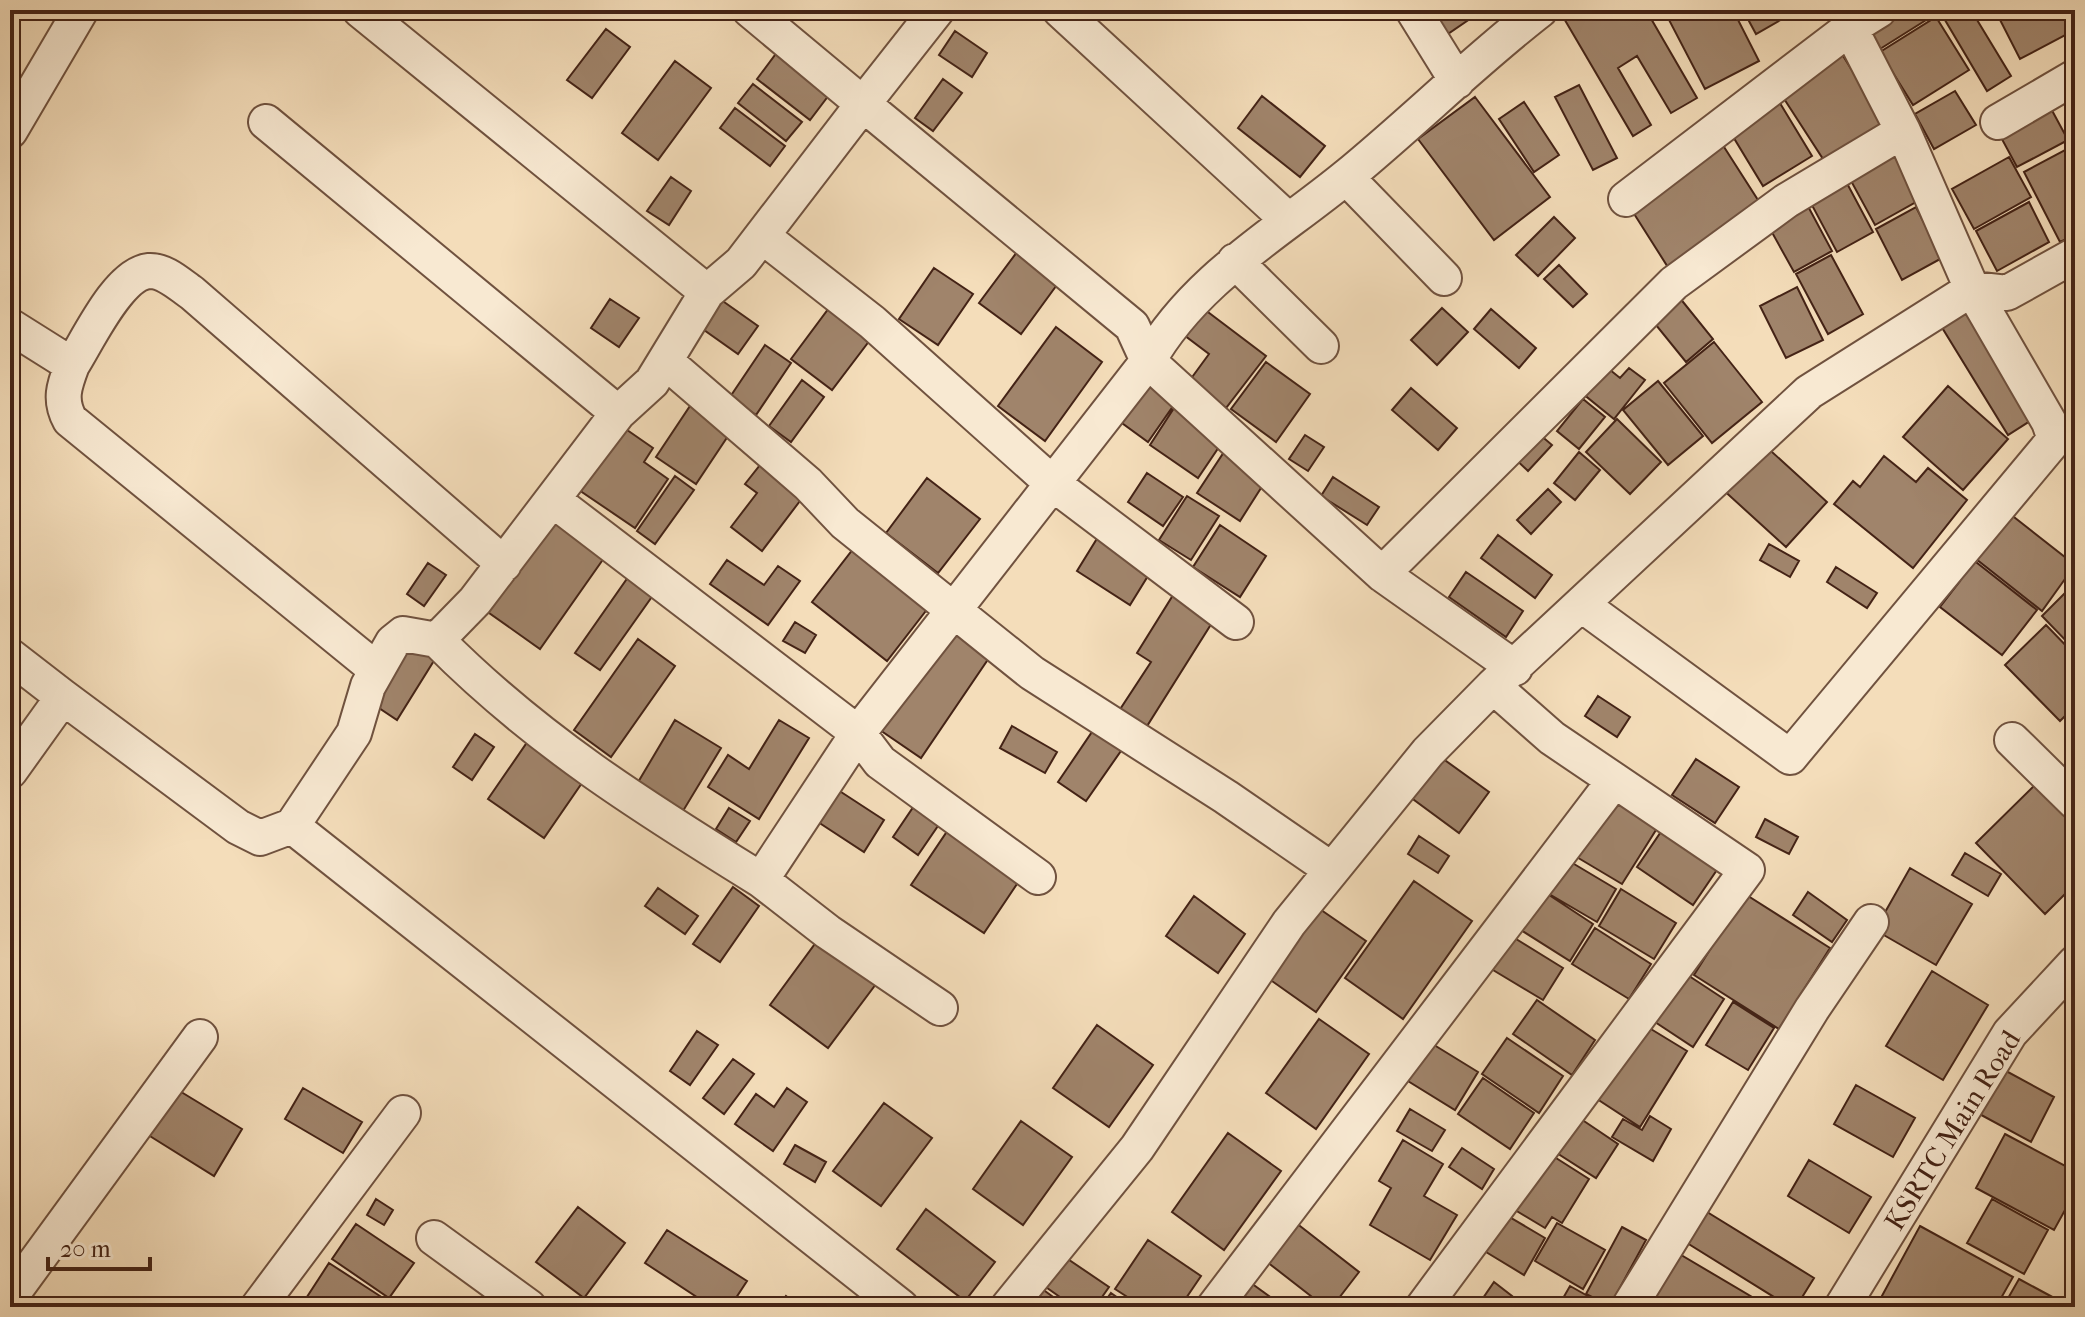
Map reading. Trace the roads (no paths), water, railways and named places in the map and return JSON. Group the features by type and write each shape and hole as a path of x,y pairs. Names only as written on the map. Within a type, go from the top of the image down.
{"street":[{"path":"10,131 81,10"},
{"path":"360,10 707,292"},
{"path":"750,10 1132,326 1148,361 1382,574 1504,677 1552,738 1747,870 1423,1307"},
{"path":"437,640 475,601 618,413 652,382 707,292 741,263 937,10"},
{"path":"1060,10 1288,220"},
{"path":"1413,10 1457,81"},
{"path":"1626,199 1850,28 1879,10"},
{"path":"761,880 858,733 1148,361 1165,331 1184,308 1235,261 1346,177 1457,81 1520,16"},
{"path":"1582,605 1790,757 2055,439 2049,422 1972,289 1903,131 1850,28"},
{"path":"1998,122 2075,77"},
{"path":"266,122 618,413"},
{"path":"1382,574 1674,283 1786,201 1903,131"},
{"path":"1346,177 1444,278"},
{"path":"762,236 872,322 1052,483 1236,622"},
{"path":"1008,1307 1137,1148 1289,923 1428,752 1504,677 1809,392 1972,289 2007,293 2075,255"},
{"path":"1235,261 1321,346"},
{"path":"377,670 70,420 64,409 62,391 72,365 117,291 134,275 150,271 164,274 192,293 504,564"},
{"path":"10,326 72,365"},
{"path":"665,361 808,484 845,523 1032,673 1226,797 1332,870"},
{"path":"553,500 858,733 880,762 1038,877"},
{"path":"10,656 238,827 260,838 292,826 354,733 368,686 393,642 403,634 437,640 474,678 554,746 633,801 761,880 828,932 940,1008"},
{"path":"10,771 63,697"},
{"path":"2012,740 2075,802"},
{"path":"1214,1307 1614,781"},
{"path":"292,826 901,1307"},
{"path":"1629,1307 1812,1009 1871,922"},
{"name":"KSRTC Main Road","path":"1842,1307 2010,1033 2075,963"},
{"path":"10,1297 200,1037"},
{"path":"258,1307 403,1113"},
{"path":"434,1238 529,1307"}]}
